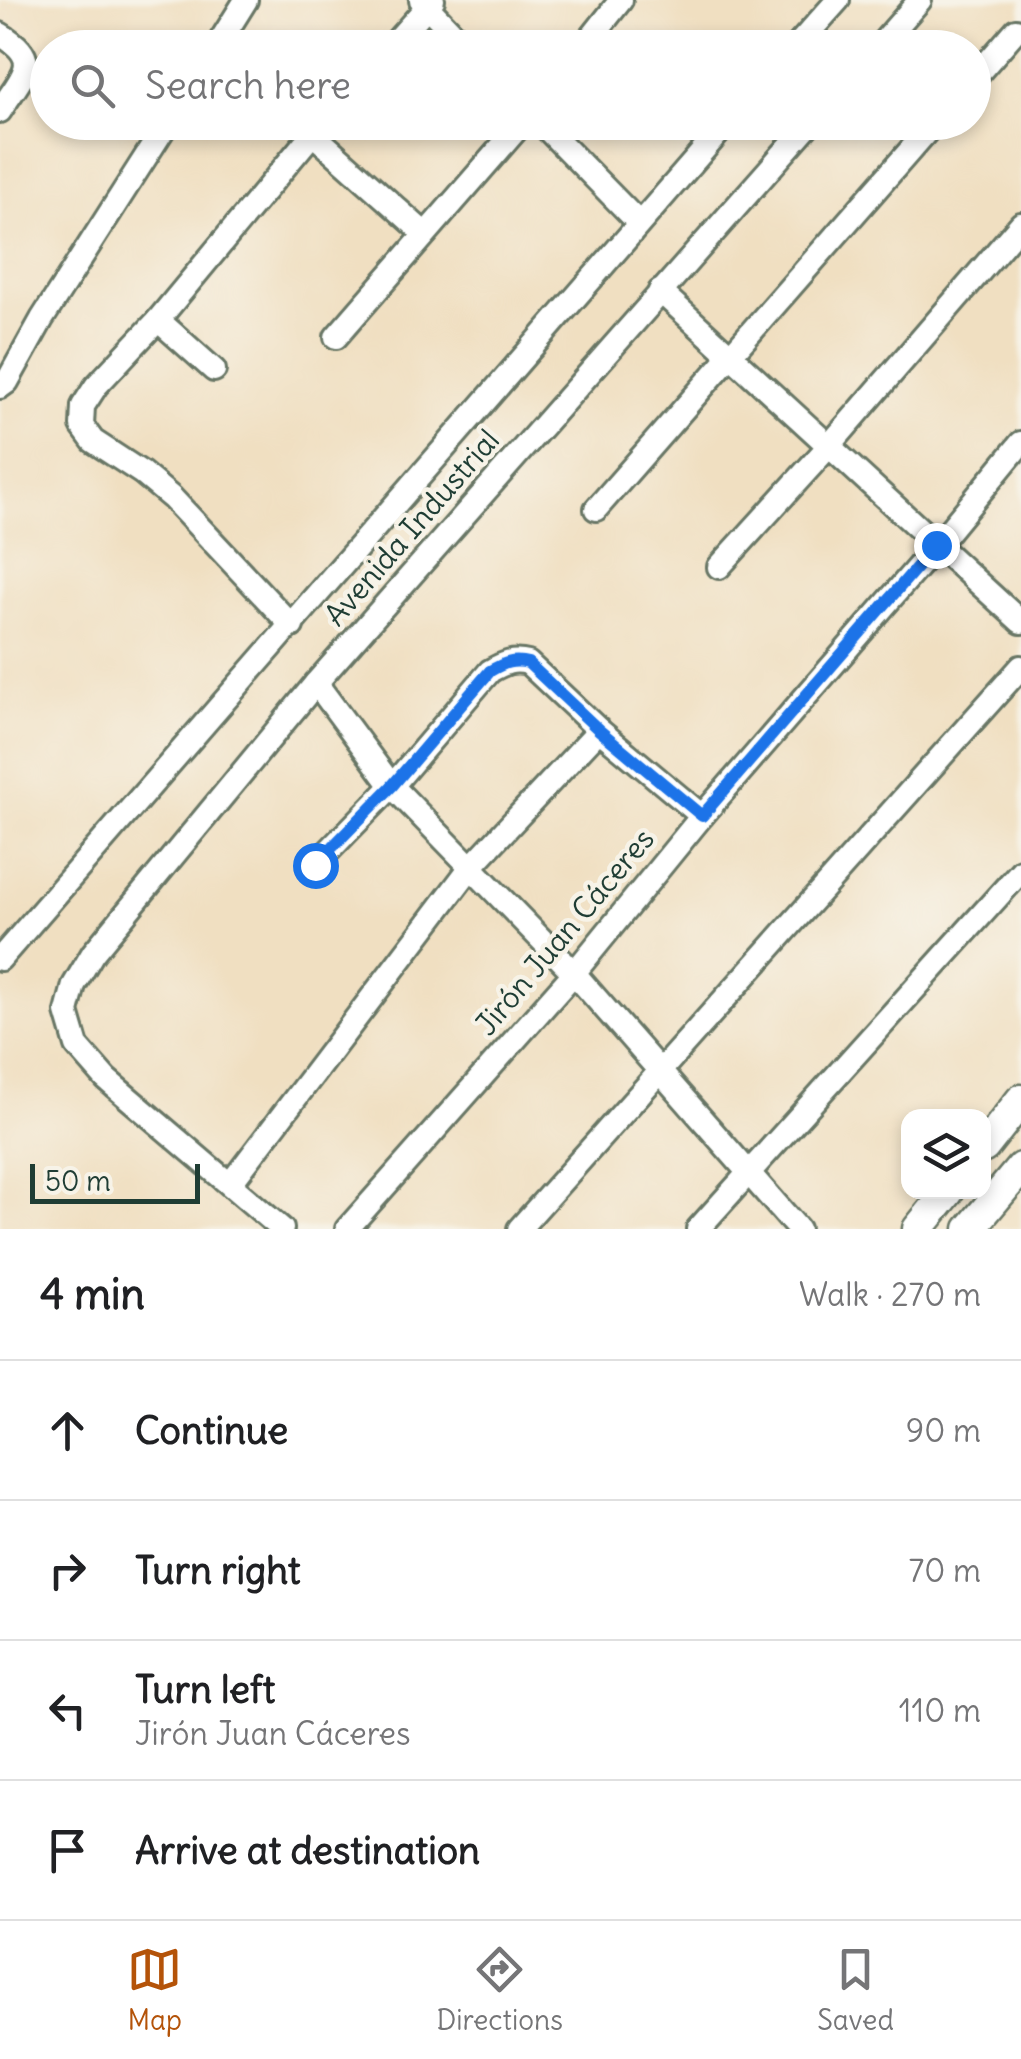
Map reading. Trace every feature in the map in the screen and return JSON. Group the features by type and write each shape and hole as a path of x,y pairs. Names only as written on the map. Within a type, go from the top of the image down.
{"street":[{"path":"227,30 246,0"},
{"path":"597,30 621,0"},
{"path":"894,30 920,0"},
{"path":"404,30 427,2 451,30"},
{"path":"808,30 827,4"},
{"path":"991,59 1016,30"},
{"path":"0,34 20,46 26,56 26,68 0,111"},
{"path":"0,388 157,140"},
{"path":"292,626 172,498 93,441 82,426 83,406 96,386 158,320 307,140"},
{"path":"329,140 426,234"},
{"path":"336,338 507,140"},
{"path":"558,140 639,223"},
{"name":"Avenida Industrial","path":"0,959 712,140"},
{"name":"Avenida Industrial","path":"231,1183 106,1079 76,1046 67,1012 74,985 93,953 316,684 795,140"},
{"path":"596,509 919,140"},
{"path":"719,567 1021,224"},
{"path":"660,292 1021,622"},
{"path":"158,320 214,370"},
{"name":"Jirón Juan Cáceres","path":"346,1229 574,974 702,816 1021,443"},
{"path":"315,865 392,786 490,671 517,660 528,663 599,730 702,816"},
{"path":"518,1229 1021,667"},
{"path":"316,684 392,786 574,974 798,1229"},
{"path":"282,1229 231,1183 470,868 599,730"},
{"path":"698,1229 1021,871"},
{"path":"991,1138 1021,1100"},
{"path":"970,1229 1021,1168"},
{"path":"918,1229 942,1199"}],"route":[{"path":"315,865 392,786 490,671 517,660 528,663 599,730 702,816 936,545"}]}
